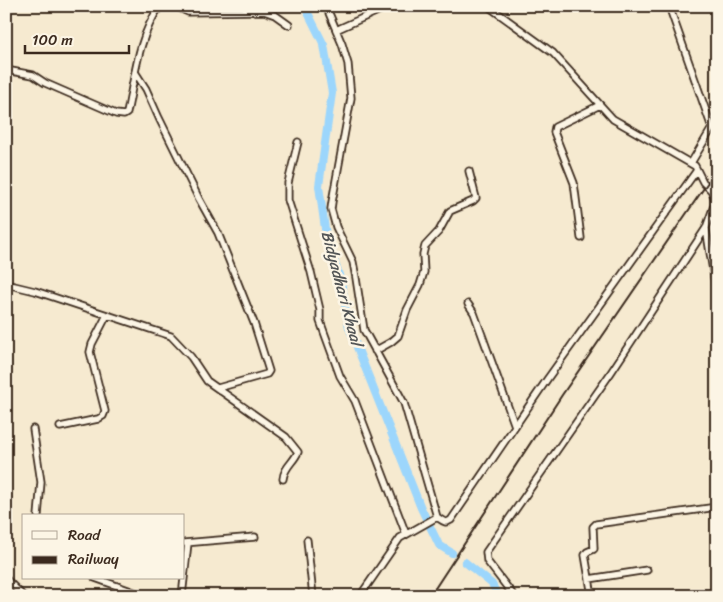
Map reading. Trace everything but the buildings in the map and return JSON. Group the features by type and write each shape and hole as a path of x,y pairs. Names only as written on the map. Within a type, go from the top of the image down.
{"street":[{"path":"6,70 36,76 45,83 121,115 127,112 139,52 152,18 160,6"},
{"path":"175,6 188,12 264,12 275,15 289,25"},
{"path":"326,6 348,64 351,98 331,209 336,227 352,262 364,330 404,403 437,517 444,522 452,520 515,426 698,170"},
{"path":"336,30 389,6"},
{"path":"488,6 553,53 613,119 695,166 703,182 711,190 716,200 706,228 610,374 486,552 488,561 514,596"},
{"path":"669,6 712,130"},
{"path":"135,72 146,89 199,199 218,233 254,323 269,371 267,374 218,388"},
{"path":"581,238 574,183 554,132 554,127 600,105"},
{"path":"691,163 717,123"},
{"path":"298,142 288,183 288,200 311,272 320,310 320,321 340,376 355,401 406,534"},
{"path":"375,351 398,336 424,272 423,254 425,246 439,232 450,211 476,198 469,171"},
{"path":"706,228 717,296"},
{"path":"6,284 35,291 171,336 191,357 208,381 286,437 298,452 296,458 286,468 283,479"},
{"path":"468,304 474,313 515,426"},
{"path":"60,428 98,419 103,416 105,411 90,352 92,344 107,315"},
{"path":"33,429 41,482 38,514"},
{"path":"592,596 585,555 594,549 593,527 596,524 717,507"},
{"path":"360,596 394,544 406,534 437,517"},
{"path":"185,556 186,543 255,537"},
{"path":"307,540 313,596"},
{"path":"589,579 648,570"},
{"path":"6,579 22,596"},
{"path":"101,580 146,596"},
{"path":"182,596 183,580"}],"waterway":[{"name":"Bidyadhari Khaal","path":"302,6 307,11 324,45 332,93 319,186 326,236 341,281 349,327 421,508 439,545 452,553"},
{"name":"Bidyadhari Khaal","path":"465,562 492,584 498,596"}],"railway":[{"path":"430,596 562,395 717,169"}]}
